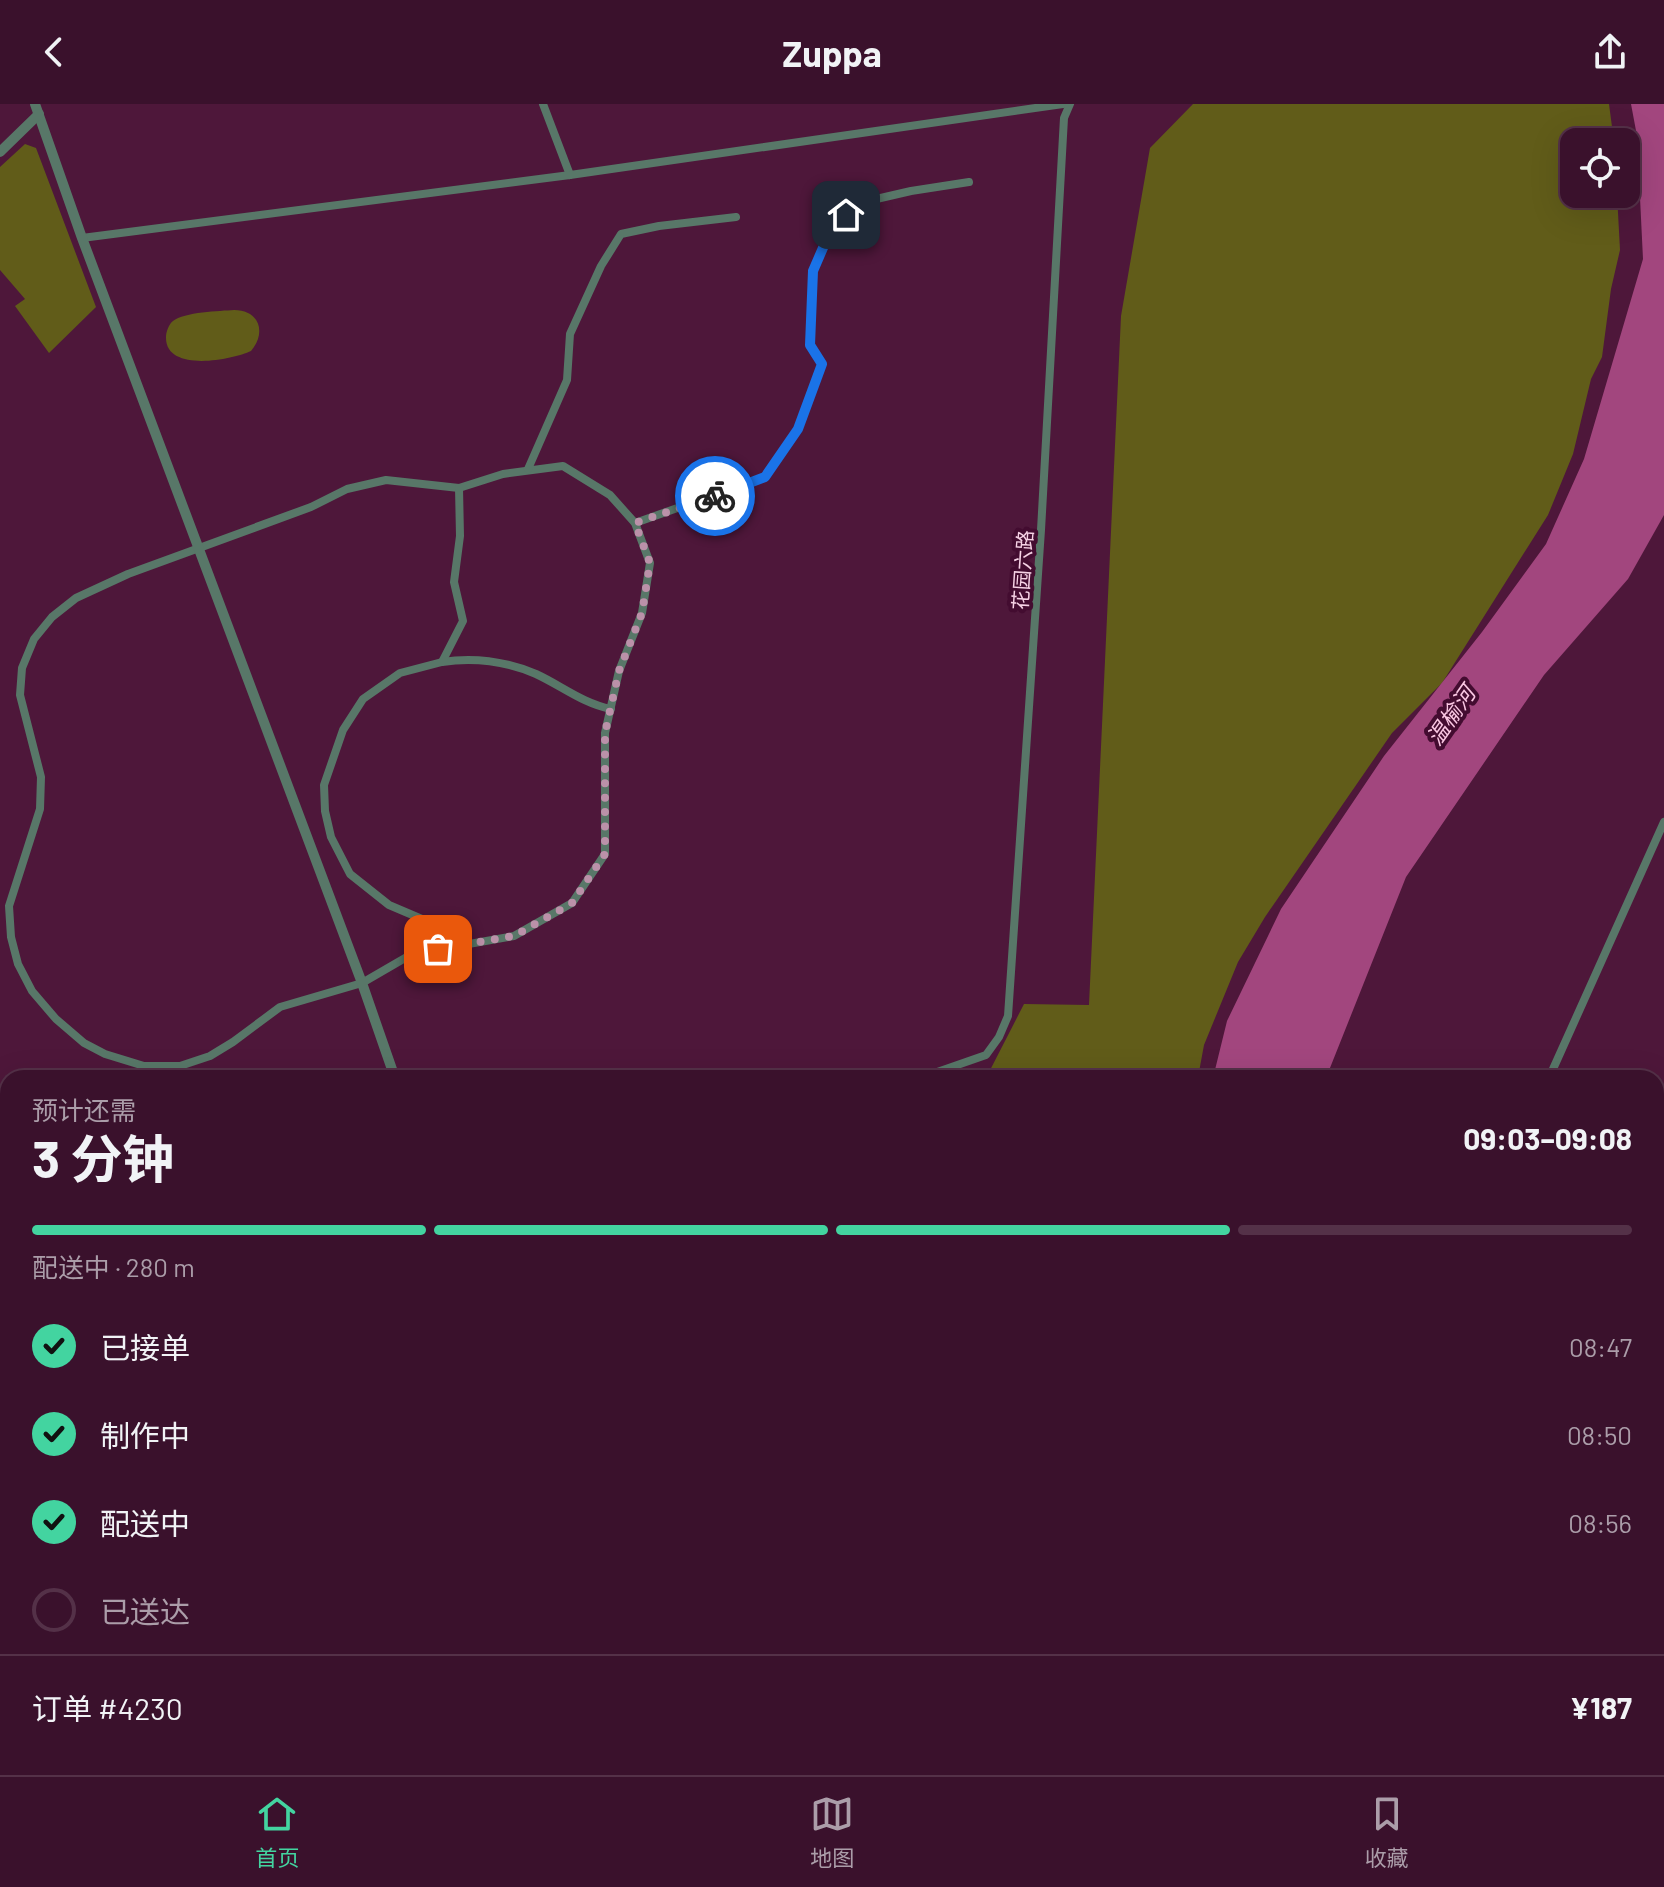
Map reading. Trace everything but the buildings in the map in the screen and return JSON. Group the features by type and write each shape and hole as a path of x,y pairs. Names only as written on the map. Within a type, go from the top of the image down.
{"street":[{"path":"543,104 570,175"},
{"path":"82,238 570,175 1063,104"},
{"name":"花园六路","path":"943,1070 986,1055 999,1037 1008,1016 1042,514 1064,118 1070,104"},
{"path":"0,152 37,109"},
{"path":"37,109 82,238 392,1070"},
{"path":"635,523 765,477 798,429 822,364 810,345 813,271 832,227 859,203 969,182"},
{"path":"528,469 567,380 570,334 601,266 621,234 736,217"},
{"path":"563,466 610,495 635,523 650,563 642,613 619,671 605,733 605,854 572,903 514,936 412,954 362,983 280,1007 210,1056 180,1066 144,1066 105,1054 84,1043 56,1019 32,991 18,964 5,907 34,834 40,809 41,777 20,695 22,668 34,639 52,617 76,598 128,574 311,507 347,489 386,480 459,488 503,474 563,466"},
{"path":"442,662 463,621 454,582 460,536 459,488"},
{"path":"443,928 389,905 350,874 331,837 325,811 324,785 343,730 363,699 400,673 469,658 508,665 536,675 590,704 611,709"},
{"path":"1553,1070 1664,822"}],"shaded area":[{"path":"1193,104 1609,104 1612,128 1560,128 1560,208 1618,208 1620,250 1611,289 1602,357 1591,379 1573,454 1548,515 1442,683 1392,733 1265,917 1238,962 1204,1045 1199,1070 990,1070 1024,1004 1089,1005 1121,316 1150,148"},
{"path":"25,144 36,148 96,307 49,353 15,306 25,299 0,270 0,167"},
{"path":"234,310 249,314 258,323 259,337 251,351 230,358 201,361 176,356 169,348 166,335 169,326 178,318"}],"water":[{"name":"温榆河","path":"1631,104 1664,104 1664,515 1628,579 1544,675 1406,877 1329,1070 1215,1070 1227,1021 1281,909 1384,756 1482,632 1546,544 1584,459 1643,259 1640,128 1636,128"}],"way so far":[{"path":"438,949 514,936 553,914 572,903 605,854 605,733 619,671 642,613 650,563 635,523 657,513 715,496"}],"route":[{"path":"715,496 765,477 798,429 822,364 810,345 813,271 832,227 846,215"}]}
